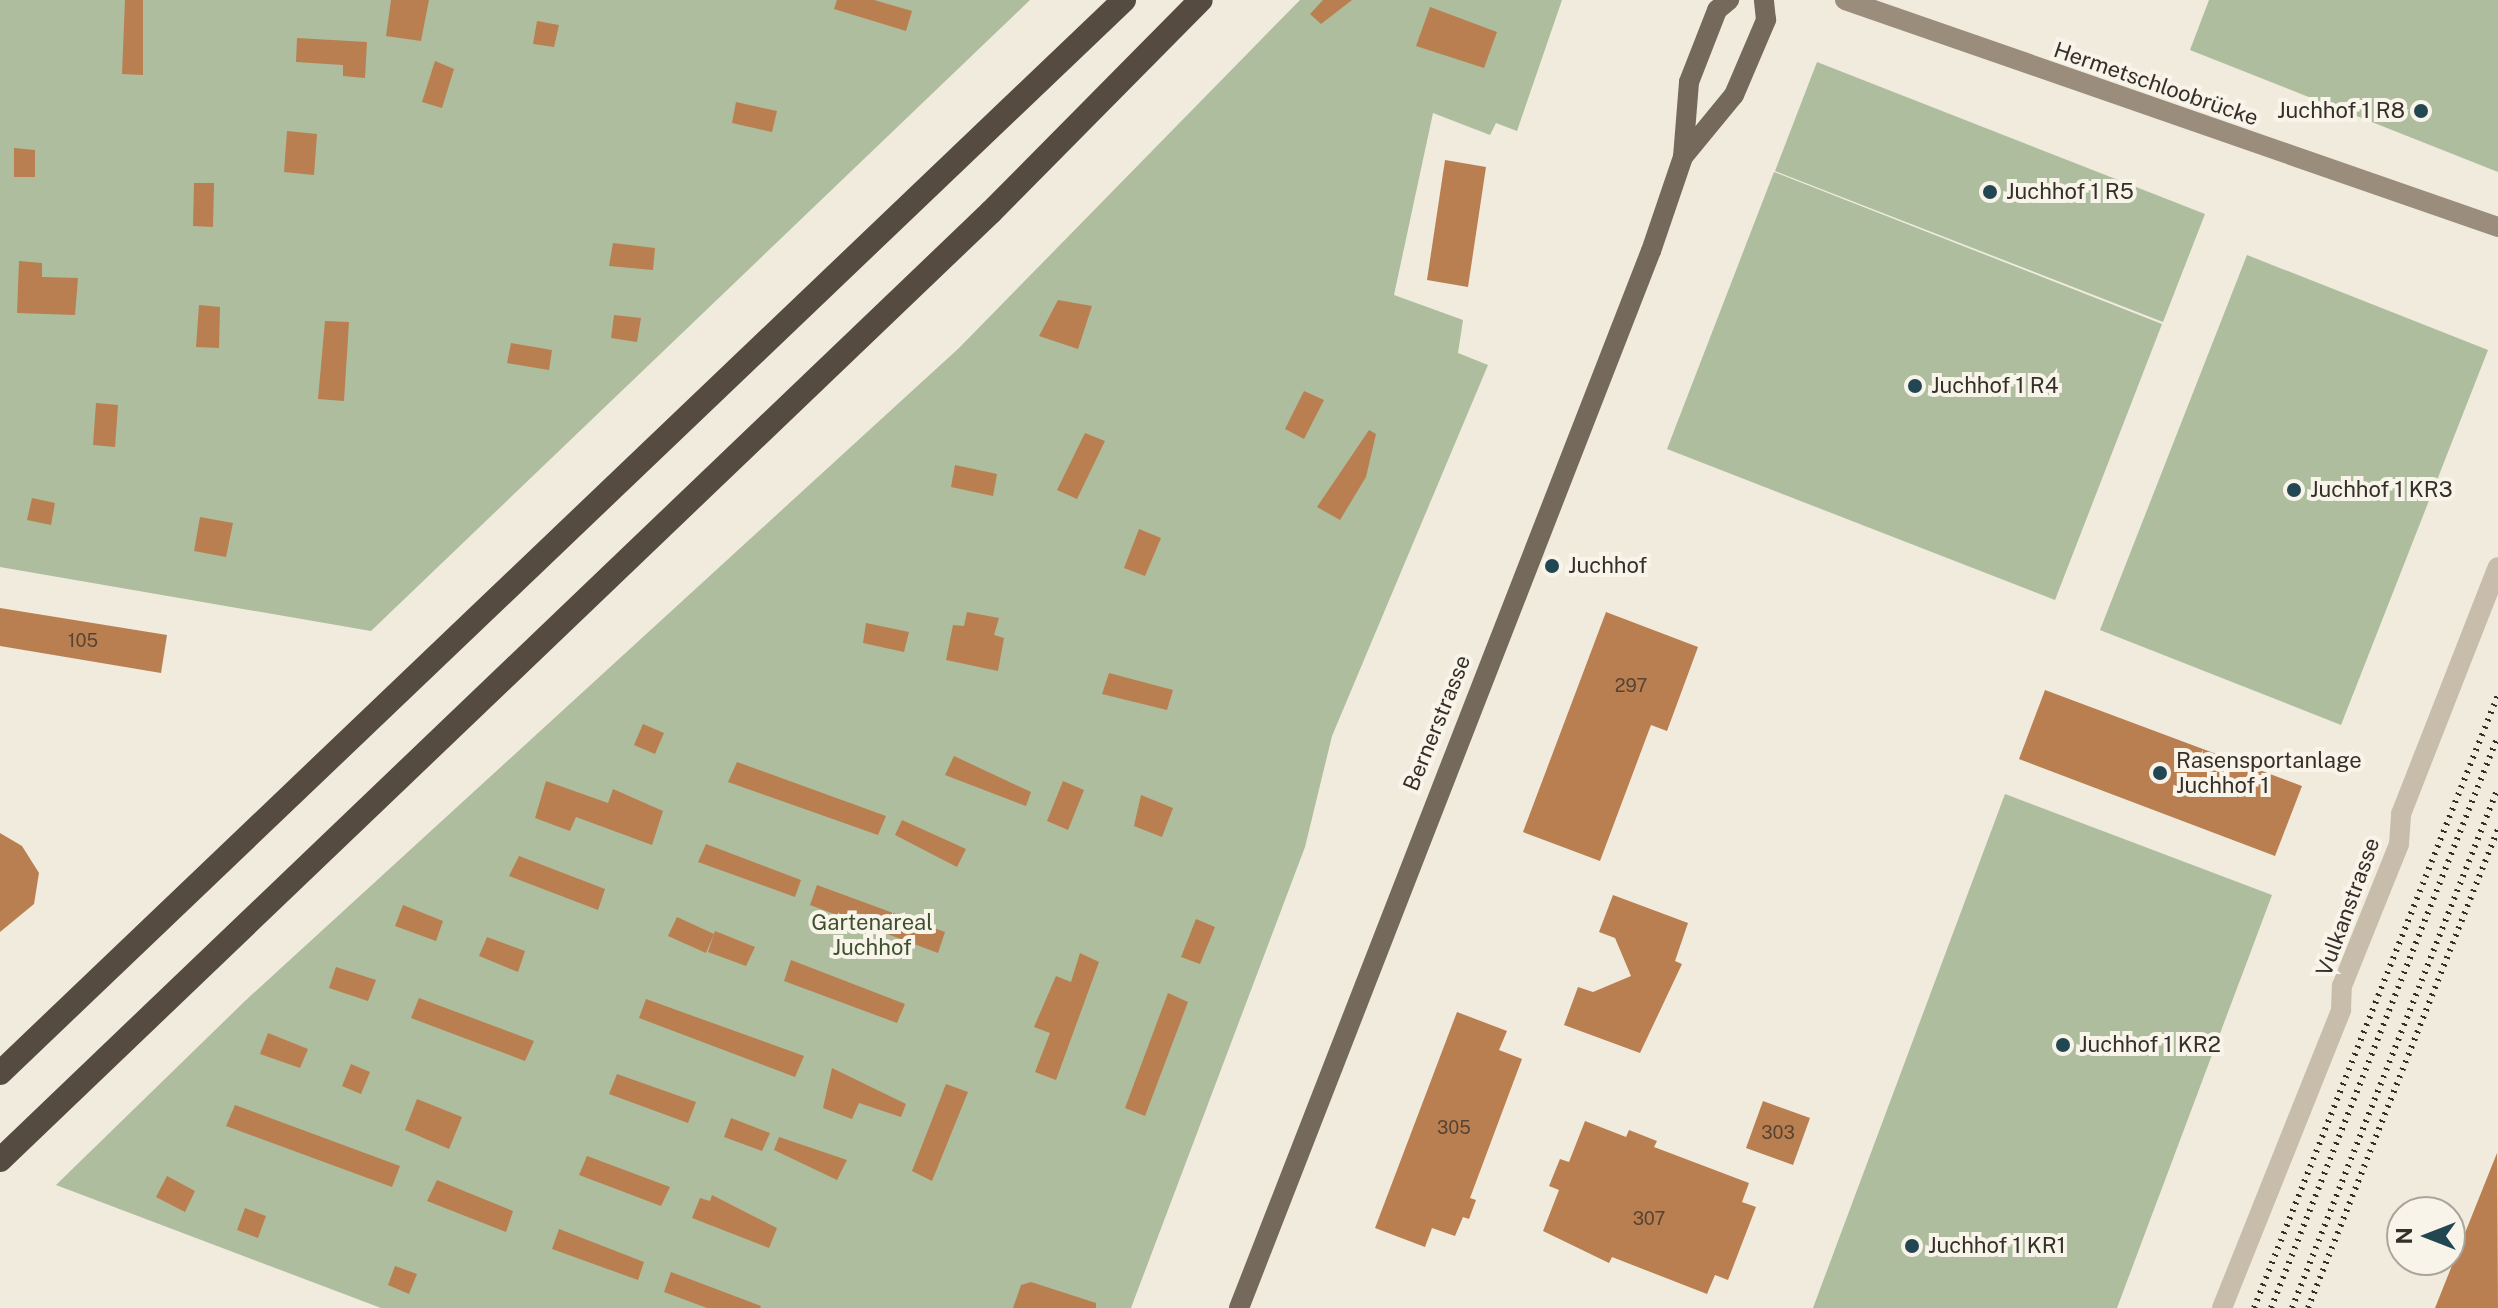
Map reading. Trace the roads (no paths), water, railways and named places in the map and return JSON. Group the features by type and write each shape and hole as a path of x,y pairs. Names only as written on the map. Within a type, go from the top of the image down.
{"highway":[{"path":"0,1073 1124,0"},
{"path":"0,1160 991,212 1201,0"}],"main road":[{"name":"Bernerstrasse","path":"1239,1308 1683,157 1689,82 1717,10 1729,0"},
{"name":"Bernerstrasse","path":"1683,157 1734,95 1766,20 1764,0"},
{"name":"Hermetschloobrücke","path":"1845,0 2498,227"}],"street":[{"name":"Vulkanstrasse","path":"2222,1308 2341,1010 2342,986 2399,844 2401,814 2498,567"}],"railway":[{"path":"2254,1308 2498,695"},
{"path":"2271,1308 2498,736"},
{"path":"2292,1308 2498,788"},
{"path":"2308,1308 2498,829"}],"place":[{"name":"Juchhof 1 R8","path":"2421,111"},
{"name":"Juchhof 1 R5","path":"1990,192"},
{"name":"Juchhof 1 R4","path":"1915,386"},
{"name":"Juchhof 1 KR3","path":"2294,490"},
{"name":"Juchhof","path":"1552,566"},
{"name":"Rasensportanlage Juchhof 1","path":"2160,773"},
{"name":"Juchhof 1 KR2","path":"2063,1045"},
{"name":"Juchhof 1 KR1","path":"1912,1246"}],"park label":[{"name":"Gartenareal Juchhof","path":"872,934"}]}
